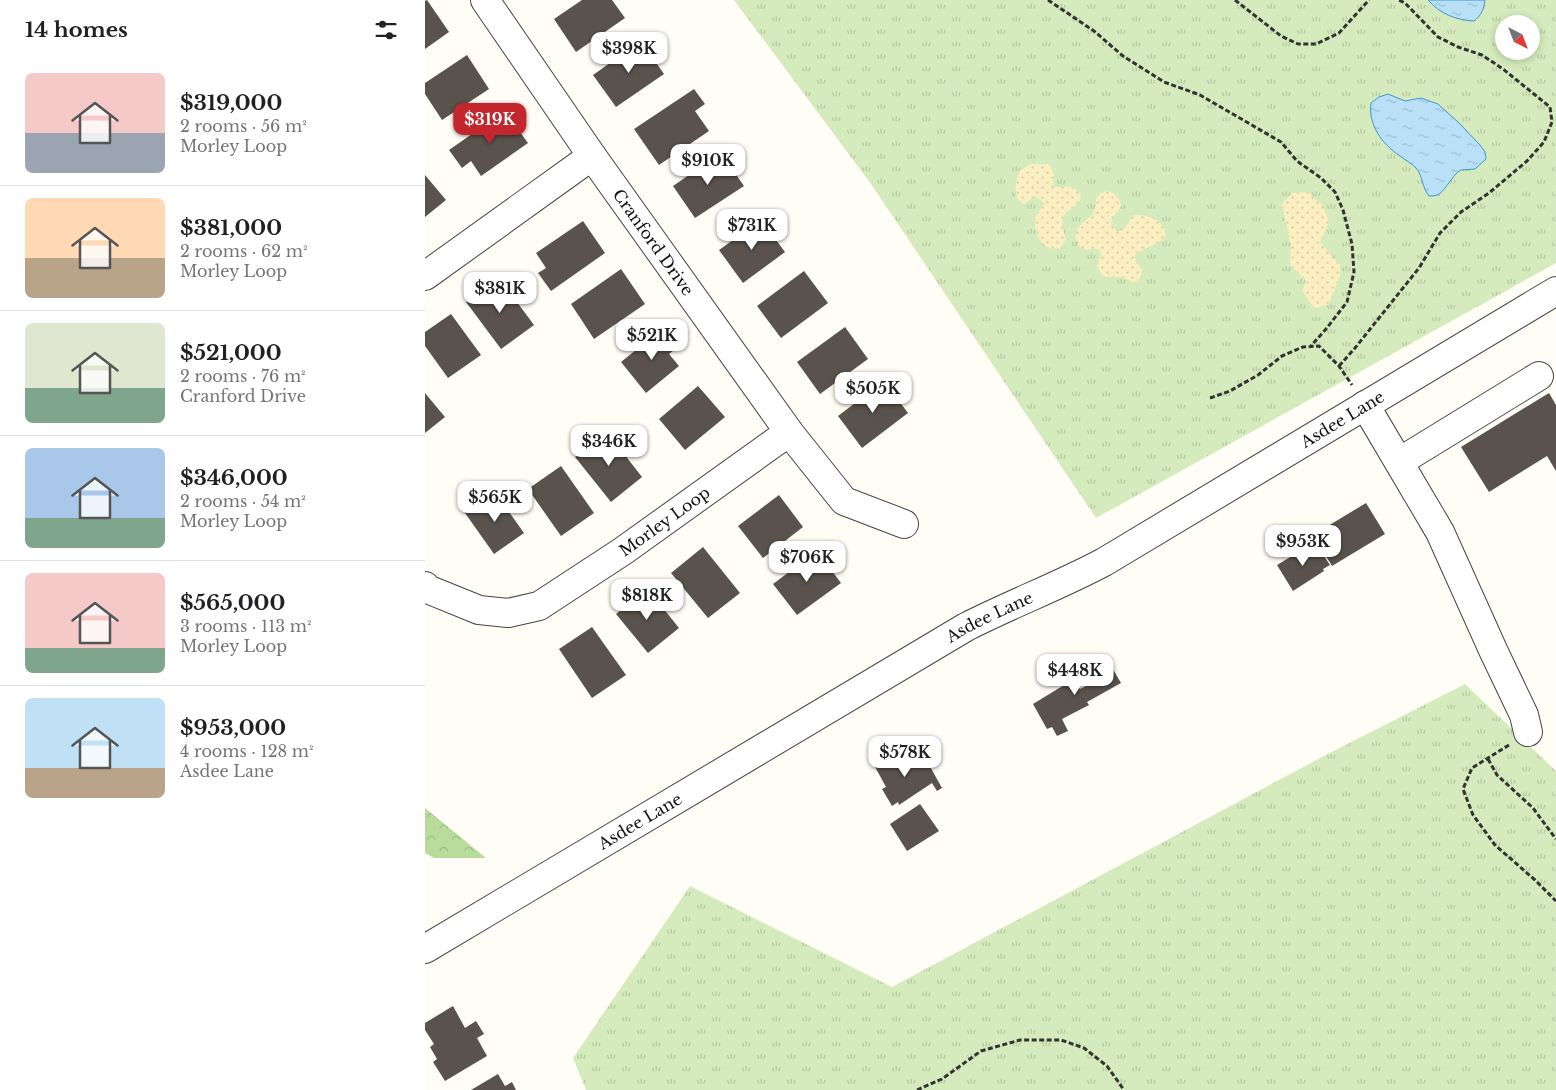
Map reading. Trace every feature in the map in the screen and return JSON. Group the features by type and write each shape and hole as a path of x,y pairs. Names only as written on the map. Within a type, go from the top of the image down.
{"street":[{"name":"Cranford Drive","path":"485,0 592,156 789,432 844,501 904,524"},
{"path":"425,276 592,156"},
{"name":"Asdee Lane","path":"425,948 966,627 995,612 1049,590 1104,562 1556,291"},
{"path":"1399,462 1539,376"},
{"path":"1365,405 1441,532 1524,715 1528,732"},
{"name":"Morley Loop","path":"425,586 427,589 479,610 508,613 539,606 623,551 789,432"}],"path":[{"path":"1048,0 1094,31 1123,56 1164,82 1200,95 1281,142 1297,160 1321,178 1335,192 1343,210 1351,244 1354,272 1347,302 1310,347"},
{"path":"1235,0 1281,36 1298,44 1317,44 1339,33 1369,0"},
{"path":"1339,366 1419,268 1440,233 1461,212 1489,193 1527,161 1544,142 1552,122 1550,107 1503,69 1482,55 1458,47 1438,36 1405,3 1399,0"},
{"path":"1210,398 1230,391 1258,375 1283,356 1303,347 1319,346 1339,366 1365,405"},
{"path":"1528,732 1472,768 1463,790 1473,815 1495,845 1556,901"},
{"path":"1488,759 1497,775 1533,808 1556,839"},
{"path":"917,1090 942,1079 981,1052 1020,1040 1061,1040 1084,1048 1107,1066 1123,1090"}],"green space":[{"path":"734,0 1556,0 1556,263 1096,518 871,184"},
{"path":"1465,684 1556,771 1556,1090 586,1090 573,1058 690,886 892,987 1322,757"},
{"path":"425,808 486,858 434,858 425,853"}],"sand":[{"path":"1031,164 1049,164 1054,174 1053,187 1071,187 1081,193 1080,201 1063,216 1062,226 1066,239 1060,248 1048,247 1043,244 1037,235 1036,216 1044,203 1035,196 1024,204 1017,198 1015,190 1019,171"},
{"path":"1106,191 1116,195 1122,205 1112,219 1111,224 1117,231 1123,230 1134,215 1155,219 1165,230 1166,236 1162,240 1134,257 1142,270 1140,278 1136,282 1103,275 1097,266 1101,254 1100,250 1083,249 1079,246 1076,239 1077,229 1091,216 1095,209 1098,195"},
{"path":"1308,192 1323,206 1329,222 1320,242 1340,265 1340,276 1328,305 1314,308 1302,290 1306,280 1290,265 1291,246 1282,204 1292,193"}],"water":[{"path":"1428,0 1485,0 1482,12 1474,21 1449,15 1438,9"},
{"path":"1388,94 1405,101 1421,98 1438,104 1480,145 1485,152 1486,159 1475,169 1461,170 1445,189 1437,195 1429,196 1416,168 1387,146 1374,126 1371,103 1379,97"}],"building":[{"path":"427,0 449,32 425,49 425,1"},
{"path":"582,0 612,0 625,18 576,52 554,19"},
{"path":"641,41 664,74 616,107 593,75"},
{"path":"467,55 489,89 442,120 425,94 425,83"},
{"path":"694,89 705,104 695,111 709,131 659,165 634,129"},
{"path":"505,111 528,143 481,176 471,161 462,168 449,150"},
{"path":"721,153 744,186 695,218 673,186"},
{"path":"425,175 446,200 425,217"},
{"path":"761,220 785,252 743,283 719,250"},
{"path":"583,221 605,253 551,291 538,273 546,268 536,253"},
{"path":"621,269 645,304 594,339 571,304"},
{"path":"804,271 828,303 781,338 757,306"},
{"path":"499,278 534,325 501,349 466,302"},
{"path":"451,314 481,355 448,378 425,346 425,332"},
{"path":"845,327 868,359 820,394 797,362"},
{"path":"663,328 678,347 669,354 679,366 646,393 621,362"},
{"path":"884,381 908,413 862,448 838,416"},
{"path":"698,386 725,417 685,450 659,419"},
{"path":"425,393 445,417 425,433"},
{"path":"1549,393 1556,405 1556,471 1547,456 1489,492 1461,447"},
{"path":"607,432 642,477 611,502 575,457"},
{"path":"561,466 594,513 561,536 528,489"},
{"path":"495,492 524,533 494,554 465,513"},
{"path":"779,495 803,527 763,558 738,526"},
{"path":"1366,503 1385,534 1332,566 1313,535"},
{"path":"1310,545 1317,556 1322,553 1330,565 1293,591 1277,565"},
{"path":"703,547 740,593 708,618 671,573"},
{"path":"817,551 841,583 797,615 773,584"},
{"path":"647,588 679,628 648,653 616,614"},
{"path":"592,627 626,675 592,698 559,649"},
{"path":"1107,659 1121,683 1087,702 1089,705 1062,719 1068,731 1057,736 1052,727 1047,729 1033,704 1074,679 1080,689 1086,686 1080,675"},
{"path":"892,754 900,768 923,754 942,788 937,791 932,783 899,805 898,802 892,806 882,789 886,787 874,765"},
{"path":"920,804 939,831 907,851 890,824"},
{"path":"453,1006 465,1028 476,1021 484,1034 477,1038 487,1056 445,1081 433,1062 437,1059 430,1047 434,1044 425,1030 425,1023"},
{"path":"498,1074 505,1086 512,1082 516,1090 471,1090"}]}
